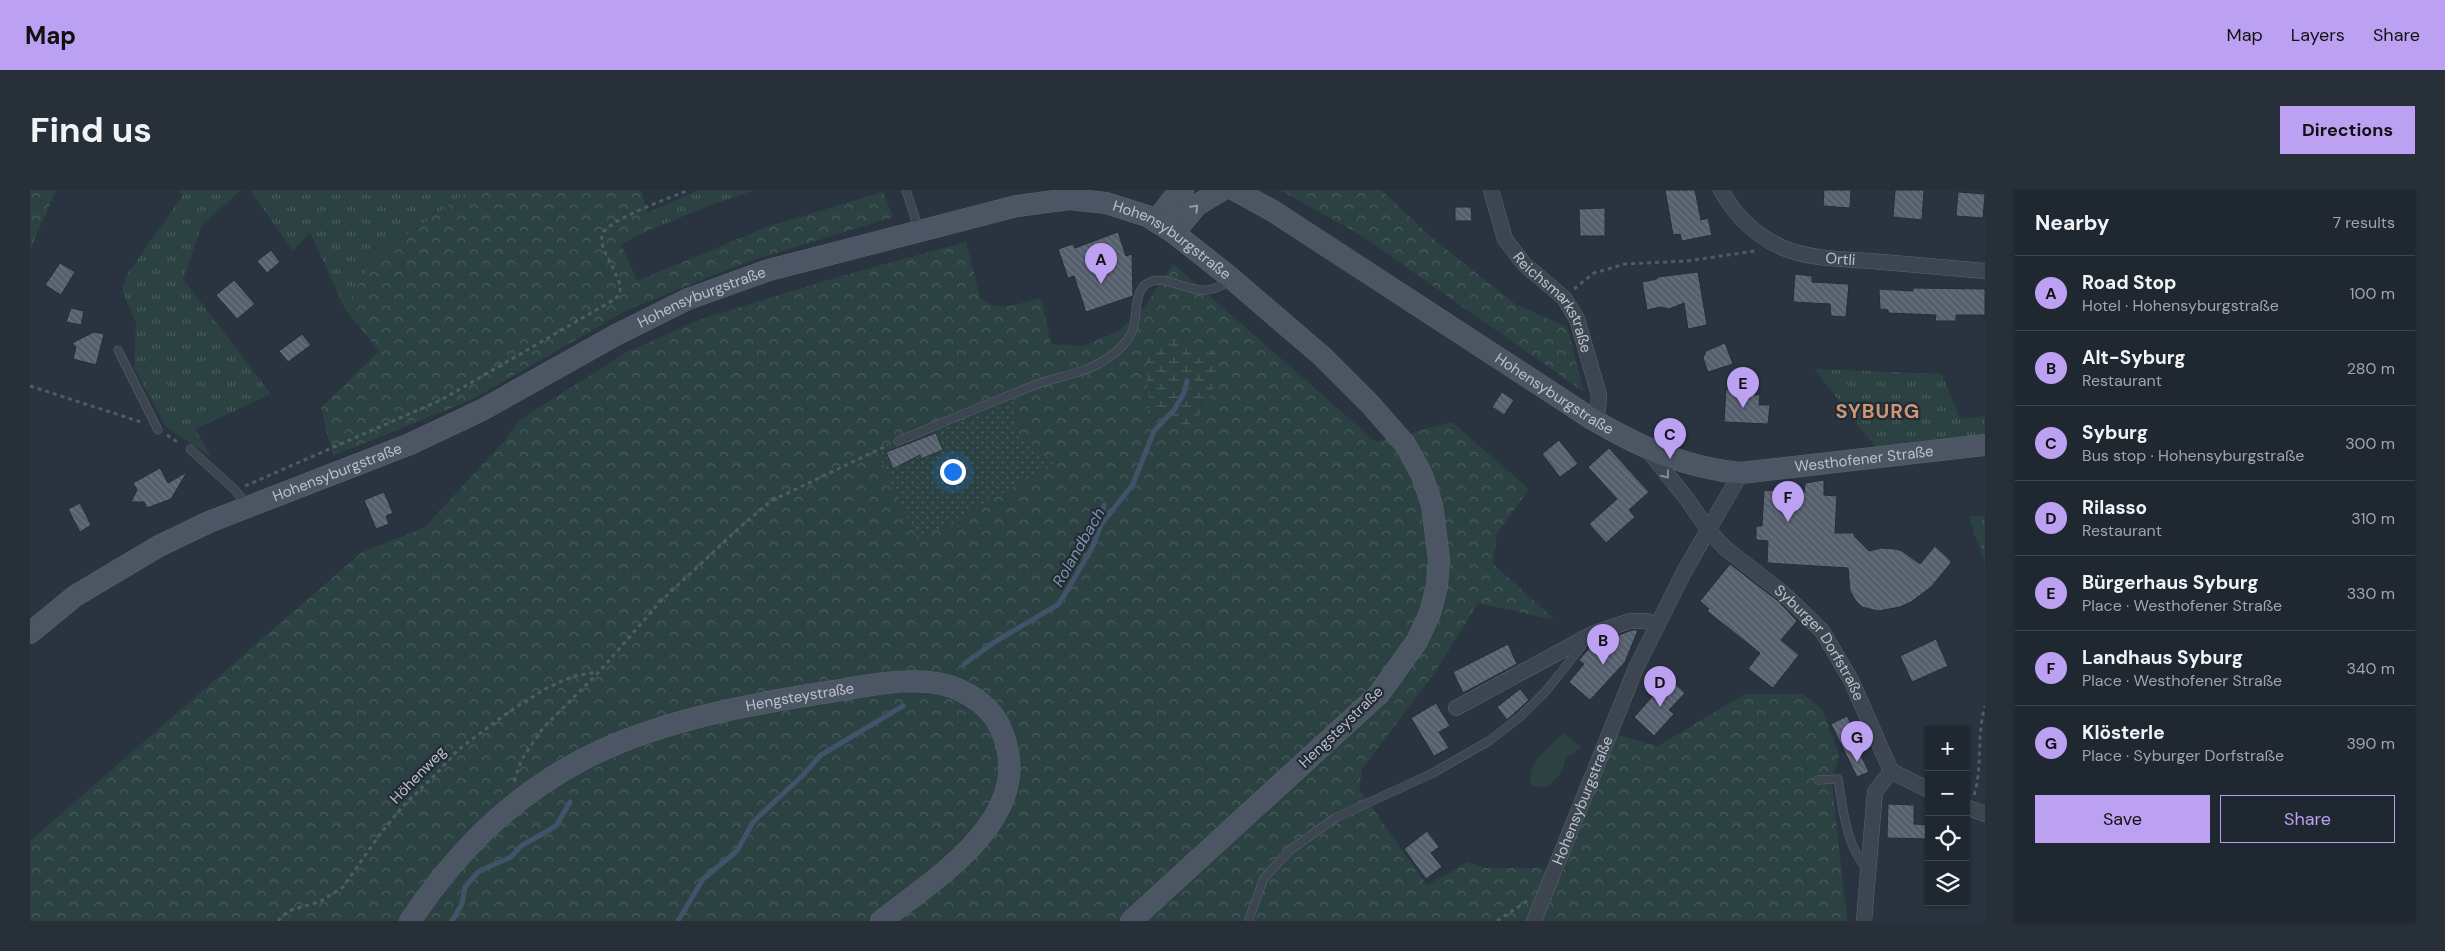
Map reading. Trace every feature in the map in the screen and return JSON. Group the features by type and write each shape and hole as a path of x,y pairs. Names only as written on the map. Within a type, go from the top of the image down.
{"main road":[{"path":"1069,199 1104,190"},
{"path":"1165,227 1175,196 1183,190"},
{"path":"1165,227 1222,190"},
{"name":"Hohensyburgstraße","path":"1235,190 1273,211 1592,419 1647,449 1698,467 1742,473"},
{"name":"Hohensyburgstraße","path":"30,633 75,596 160,546 248,507 410,444 482,410 614,336 688,299 769,270 1017,206 1069,199 1106,203 1165,227 1231,278 1322,356 1370,404"},
{"name":"Hengsteystraße","path":"1131,921 1379,694 1420,634 1430,613 1437,586 1439,559 1432,505 1422,475 1405,444 1370,404"},
{"name":"Westhofener Straße","path":"1742,473 1985,446"},
{"name":"Hengsteystraße","path":"410,921 437,881 477,836 516,802 582,760 677,724 767,702 876,684 927,681 948,686 982,703 995,717 1003,734 1008,755 1009,776 1002,801 977,843 960,859 881,921"}],"street":[{"name":"Reichsmarkstraße","path":"1491,190 1505,239 1524,264 1564,298 1577,319 1599,395 1598,409 1592,419"},
{"name":"Ortli","path":"1721,190 1729,205 1744,221 1759,234 1781,247 1826,257 1985,271"},
{"name":"Hohensyburgstraße","path":"1647,449 1687,499 1709,531"},
{"name":"Hohensyburgstraße","path":"1534,921 1636,668 1684,572 1742,473"},
{"name":"Syburger Dorfstraße","path":"1709,531 1725,548 1784,594 1822,631 1851,680 1891,771"},
{"path":"1456,708 1583,638 1613,625 1630,621 1646,621 1657,625"},
{"path":"1864,921 1875,792 1891,771 1925,788"},
{"path":"1970,808 1985,814"}],"lane":[{"path":"906,190 920,230"},
{"path":"898,441 1037,384 1083,371 1105,360 1124,345 1133,329 1139,295 1146,284 1153,281 1168,282 1188,289 1212,290 1222,286 1231,278"},
{"path":"118,350 158,430"},
{"path":"190,449 235,490 248,507"},
{"path":"1249,919 1264,878 1290,850 1335,818 1431,774 1504,731 1546,691 1582,647 1583,638"},
{"path":"1818,780 1838,779 1851,845 1854,853 1867,870"}],"path":[{"path":"235,490 440,400 615,299 620,295 620,284 602,242 602,234 622,219 689,190"},
{"path":"1564,298 1594,273 1625,264 1687,261 1781,247"},
{"path":"30,386 133,418 190,449"},
{"path":"516,802 514,782 522,759 543,728 599,672 660,602 771,501 898,441"},
{"name":"Höhenweg","path":"278,921 288,910 319,902 343,887 378,837 402,807 459,749 547,688 574,676 599,672"},
{"path":"1970,802 1977,784 1978,735 1985,706"},
{"path":"1497,921 1522,903 1546,893"}],"green space":[{"path":"30,190 56,190 30,250"},
{"path":"177,190 241,190 202,225 183,279 271,394 195,429 211,457 166,427 134,368 136,323 122,290 126,276 183,195"},
{"path":"250,190 471,190 373,258 345,309 310,232 293,251"},
{"path":"471,190 641,190 652,229 621,244 637,281 767,227 883,192 893,217 747,262 629,309 471,400 333,456 321,408 379,351 345,309 373,258"},
{"path":"698,190 755,190 711,205 652,229 647,213"},
{"path":"1280,190 1381,190 1432,238 1515,304 1567,327 1584,392 1359,234"},
{"path":"966,242 980,297 993,305 1001,306 1009,306 1041,298 1051,344 1083,346 1117,332 1144,308 1173,264 1376,442 1452,422 1529,489 1497,533 1493,564 1555,620 1478,603 1434,674 1362,769 1359,789 1427,885 1468,862 1486,868 1539,868 1561,878 1610,733 1658,746 1745,694 1803,694 1822,709 1839,755 1832,783 1847,921 30,921 30,841 361,553 425,527 506,439 518,421 627,352 701,319 838,277","holes":["1014,401 1017,433 878,454"]},
{"path":"1163,337 1215,353 1216,376 1207,407 1187,426 1141,410 1151,407 1147,382 1147,357"},
{"path":"1814,369 1942,374 1960,419 1985,416 1985,445 1885,459"},
{"path":"1015,401 1017,433 1055,464 918,540 878,454"},
{"path":"1985,515 1985,564 1969,517"},
{"path":"1563,733 1582,747 1565,759 1559,775 1545,788 1531,785 1530,777 1535,763 1545,750"}],"building":[{"path":"1665,190 1695,190 1701,220 1708,218 1712,235 1682,241 1680,234 1673,235"},
{"path":"1824,190 1851,190 1850,208 1823,206"},
{"path":"1895,190 1924,190 1922,220 1893,217"},
{"path":"1958,192 1985,194 1983,218 1956,216"},
{"path":"1455,207 1471,207 1472,221 1455,221"},
{"path":"1605,208 1605,236 1580,236 1579,209"},
{"path":"1118,232 1126,256 1132,254 1133,296 1086,312 1074,276 1068,278 1058,249 1073,244 1075,248"},
{"path":"271,250 280,262 267,273 257,261"},
{"path":"60,263 75,272 61,295 45,285"},
{"path":"1698,272 1707,325 1688,329 1684,303 1669,309 1661,307 1647,310 1642,282 1657,279 1657,277"},
{"path":"1795,274 1812,276 1812,282 1849,284 1846,317 1831,316 1830,304 1793,302"},
{"path":"234,280 255,304 237,319 216,295"},
{"path":"1913,288 1985,289 1985,315 1956,315 1956,321 1935,321 1936,315 1888,313 1888,310 1880,309 1879,289 1913,291"},
{"path":"71,308 84,311 81,325 66,322"},
{"path":"94,332 104,334 96,365 73,359 76,347 72,343"},
{"path":"302,334 311,345 288,362 279,351"},
{"path":"1725,343 1733,364 1708,372 1703,358 1706,351"},
{"path":"1726,389 1739,390 1739,394 1760,395 1759,405 1770,405 1768,424 1724,422"},
{"path":"1502,392 1514,400 1504,415 1492,407"},
{"path":"936,433 943,450 921,459 920,455 893,469 886,452"},
{"path":"1559,440 1578,464 1560,477 1542,454"},
{"path":"1609,448 1649,492 1629,510 1635,517 1606,543 1589,524 1617,499 1588,467"},
{"path":"160,468 168,483 187,472 171,499 147,508 144,502 131,502 137,490 133,483"},
{"path":"1824,480 1824,495 1837,496 1835,533 1854,533 1854,536 1869,551 1881,548 1895,549 1902,551 1920,564 1935,546 1951,561 1950,564 1931,587 1911,602 1900,607 1878,611 1862,607 1856,601 1850,591 1848,568 1767,563 1768,541 1756,540 1756,526 1762,526 1764,490 1804,493 1805,483"},
{"path":"384,492 393,513 386,516 389,524 376,529 364,500"},
{"path":"80,503 91,525 80,532 68,509"},
{"path":"1730,564 1778,601 1797,621 1781,640 1799,655 1773,688 1748,669 1760,653 1707,611 1709,609 1700,601"},
{"path":"1632,630 1638,630 1625,662 1590,700 1569,682 1584,664 1579,660 1592,645"},
{"path":"1936,639 1948,666 1912,682 1900,656"},
{"path":"1508,644 1517,664 1463,693 1453,672"},
{"path":"1665,674 1685,693 1669,710 1674,714 1654,736 1634,717 1652,697 1647,693"},
{"path":"1520,689 1529,700 1507,720 1497,707"},
{"path":"1436,703 1450,726 1439,732 1449,748 1434,756 1411,718"},
{"path":"1847,716 1854,730 1850,733 1869,772 1857,777 1831,724"},
{"path":"1888,804 1914,805 1914,824 1925,825 1925,839 1887,838"},
{"path":"1427,831 1439,847 1431,853 1442,867 1426,879 1404,849"}],"waterway":[{"name":"Rolandbach","path":"964,664 993,643 1059,604 1091,550 1101,525 1133,484 1154,431 1174,410 1184,393 1187,381"},
{"path":"1101,525 1104,505"},
{"name":"Rolandbach","path":"678,921 703,879 737,851 753,822 803,775 821,755 903,706"},
{"path":"452,921 462,904 465,887 479,871 511,857 521,846 556,826 570,802"}],"place":[{"name":"Road Stop","path":"1101,284"},
{"name":"Bürgerhaus Syburg","path":"1743,408"},
{"name":"Syburg","path":"1670,459"},
{"name":"Landhaus Syburg","path":"1788,522"},
{"name":"Alt-Syburg","path":"1603,665"},
{"name":"Rilasso","path":"1660,707"},
{"name":"Klösterle","path":"1857,762"}],"district":[{"name":"SYBURG","path":"1878,411"}]}
